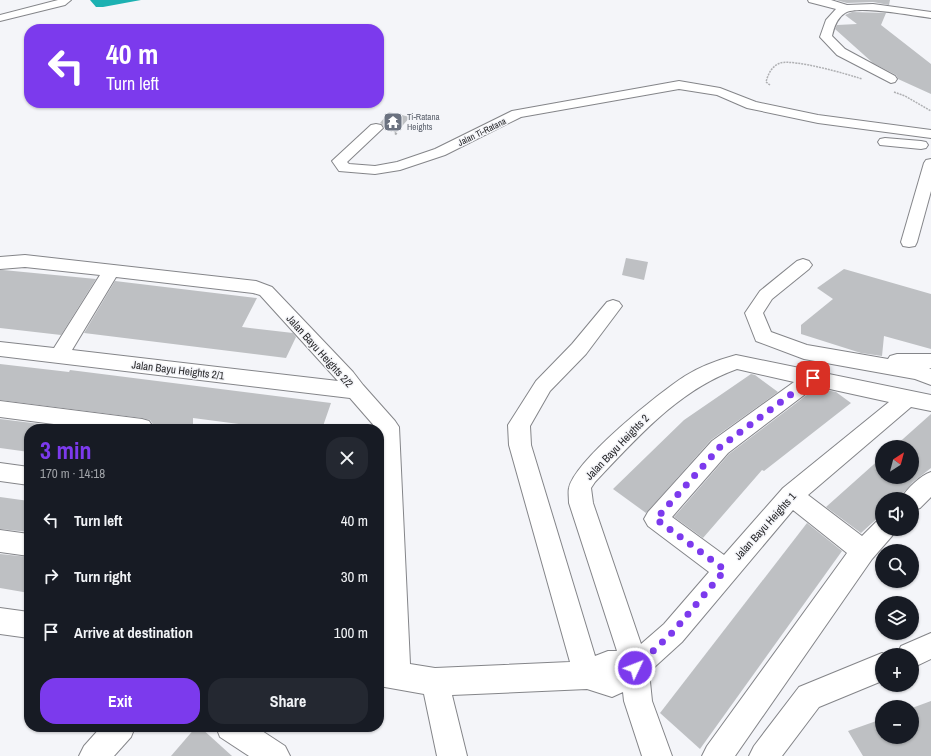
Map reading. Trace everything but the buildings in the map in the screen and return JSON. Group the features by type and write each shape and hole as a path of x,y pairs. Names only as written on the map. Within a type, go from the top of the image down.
{"street":[{"path":"0,18 60,3 66,0"},
{"path":"813,0 830,3 845,8 859,7 931,16"},
{"path":"895,0 893,5 931,8"},
{"path":"845,8 840,11 829,23 826,37 841,52 891,85"},
{"name":"Jalan Ti-Ratana","path":"376,128 339,161 344,168 375,170 400,166 440,152 517,114 678,85 720,92 752,105 930,144"},
{"path":"885,142 930,144"},
{"path":"909,242 931,163"},
{"name":"Jalan Bayu Heights 2/2","path":"0,263 25,261 256,287 266,291 346,377 356,391 388,427 388,673"},
{"path":"803,266 766,295 754,312 763,336 804,352 918,372 931,377"},
{"path":"59,356 111,271"},
{"path":"388,673 435,682 587,675 520,445 519,425 543,386 579,349 612,306"},
{"name":"Jalan Bayu Heights 2/1","path":"0,349 356,391"},
{"path":"884,367 899,360 931,361"},
{"name":"Jalan Bayu Heights 2","path":"657,756 638,701 635,668 581,502 580,488 587,475 660,404 712,370 736,362 813,378"},
{"path":"725,570 656,519 720,447 813,378 931,403"},
{"name":"Jalan Bayu Heights 1","path":"587,675 612,683 635,668 673,632 791,495 908,398"},
{"path":"0,409 118,424"},
{"path":"0,472 24,475"},
{"path":"919,494 931,482"},
{"path":"791,495 863,551"},
{"path":"717,756 863,551 877,536"},
{"path":"0,541 24,545"},
{"path":"0,621 24,624"},
{"path":"919,651 931,646"},
{"path":"764,756 809,697 875,670"},
{"path":"435,682 452,756"},
{"path":"94,756 116,732"},
{"path":"238,732 275,756"}],"path":[{"path":"770,85 766,82 768,73 782,63 813,66 842,72 863,80"},
{"path":"891,85 905,96 931,111"}],"water":[{"path":"90,0 141,0 96,7"}],"place":[{"name":"Ti-Ratana Heights","path":"393,122"}],"route":[{"path":"635,668 673,632 725,570 656,519 720,447 813,378"}]}
